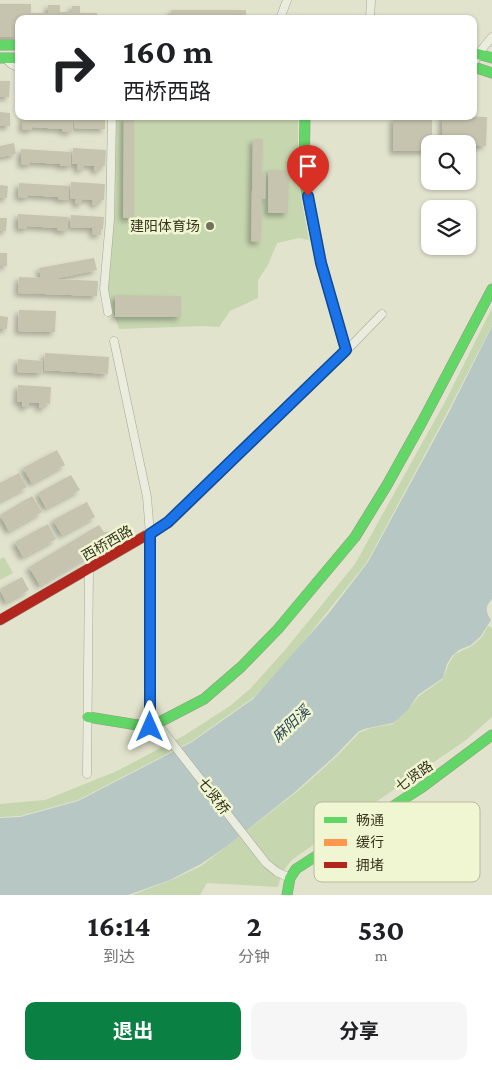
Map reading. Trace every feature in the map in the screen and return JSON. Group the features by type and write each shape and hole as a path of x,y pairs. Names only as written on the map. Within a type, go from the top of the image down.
{"street":[{"path":"281,15 286,0"},
{"path":"370,15 371,0"},
{"path":"477,56 492,37"},
{"path":"0,45 15,45"},
{"path":"2,58 15,58"},
{"path":"2,58 15,66"},
{"path":"477,59 492,58"},
{"path":"477,61 492,73"},
{"path":"108,312 104,289 110,220 112,120"},
{"path":"304,120 304,179 321,263 346,350 382,314"},
{"path":"88,717 150,727 204,699 241,667 278,629 355,537 422,422 492,289"},
{"path":"114,341 147,497 150,534 150,727"},
{"name":"西桥西路","path":"0,620 168,522 346,350"},
{"path":"87,774 89,568"},
{"name":"七贤桥","path":"162,730 266,863 277,872 290,878"},
{"name":"七贤路","path":"401,802 463,759 492,735"},
{"name":"七贤路","path":"290,878 296,869 314,858"},
{"path":"287,895 290,878"}],"green space":[{"name":"建阳体育场","path":"116,120 298,120 298,181 309,240 299,238 277,243 268,265 258,280 258,298 230,311 219,327 119,329 107,295 114,221"},
{"path":"492,308 492,325 367,562 293,655 254,697 192,741 78,800 20,816 0,817 0,804 45,800 117,771 185,735 230,706 250,689 285,650 355,564 446,400"},
{"path":"4,557 13,573 0,580 0,559"},
{"path":"488,626 492,628 492,717 466,740 376,802 314,802 314,845 287,865 278,887 207,883 200,895 132,895 201,866 298,791 336,757 359,733 371,728 393,724 419,696 443,679 449,663 455,654 472,646 482,637"}],"water":[{"name":"麻阳溪","path":"492,326 492,599 487,609 491,620 481,636 471,645 459,650 452,656 447,664 443,678 418,695 408,710 397,720 393,723 358,732 335,756 295,792 227,846 201,864 170,880 128,895 0,895 0,818 20,817 78,801 192,742 253,699 328,614 368,562 449,412"}],"building":[{"path":"0,4 31,4 31,13 48,13 48,5 60,5 60,12 72,12 72,6 80,6 80,13 97,13 97,15 15,15 15,37 0,37"},
{"path":"171,10 246,10 246,15 171,15"},
{"path":"0,81 10,81 9,97 0,97"},
{"path":"0,112 10,113 10,126 0,126"},
{"path":"477,117 487,117 486,146 476,146 476,135 442,135 442,120 477,120"},
{"path":"23,120 73,120 72,132 62,131 62,129 32,127 32,130 22,129"},
{"path":"75,120 105,120 105,129 74,128"},
{"path":"124,120 134,120 134,218 123,218"},
{"path":"393,120 432,120 432,135 421,135 421,151 393,151"},
{"path":"253,139 263,139 262,174 266,174 265,199 262,199 261,242 251,241"},
{"path":"14,143 16,154 0,157 0,146"},
{"path":"73,148 106,150 105,166 100,166 100,171 94,170 94,166 84,165 83,170 77,169 77,164 72,164"},
{"path":"21,149 71,152 71,166 30,162 30,165 21,164"},
{"path":"268,170 289,170 288,213 268,213"},
{"path":"71,182 105,184 104,200 99,200 99,205 92,204 93,200 82,199 82,204 75,204 76,199 70,198"},
{"path":"19,183 69,186 69,200 58,199 58,197 28,195 28,198 18,197"},
{"path":"0,185 8,186 7,198 0,198"},
{"path":"18,214 68,217 68,231 57,230 57,228 27,226 27,229 18,228"},
{"path":"71,215 104,217 101,235 92,234 93,228 70,227"},
{"path":"0,218 7,218 6,231 0,231"},
{"path":"0,253 7,253 7,266 0,266"},
{"path":"94,258 97,270 54,279 98,281 97,296 18,293 19,277 41,278 39,268"},
{"path":"115,295 181,296 181,317 115,317"},
{"path":"19,310 56,311 55,332 18,331"},
{"path":"0,316 8,317 7,329 0,329"},
{"path":"45,353 109,357 108,374 44,370"},
{"path":"18,359 43,361 42,373 17,372"},
{"path":"18,385 51,387 50,404 45,403 45,408 39,408 39,403 29,403 28,407 22,407 22,402 17,402"},
{"path":"57,450 65,465 32,483 23,468"},
{"path":"19,473 27,487 0,501 0,483"},
{"path":"71,475 80,490 46,508 38,493"},
{"path":"32,496 42,512 9,531 0,515"},
{"path":"87,502 95,517 62,535 53,520"},
{"path":"48,524 56,539 23,557 15,542"},
{"path":"99,525 104,532 117,531 121,537 40,585 29,567"},
{"path":"22,577 29,590 6,602 0,589"}],"traffic: fast":[{"path":"0,45 15,45"},
{"path":"477,54 492,58"},
{"path":"0,58 15,58"},
{"path":"477,68 492,73"},
{"path":"267,427 346,351 321,263 304,179 305,120"},
{"path":"88,717 150,727 204,699 241,667 278,629 355,537 422,422 492,289"},
{"path":"399,802 492,735"},
{"path":"287,895 290,878 296,869 314,857"}],"traffic: slow":[{"path":"145,536 168,523 267,427"}],"traffic: jam":[{"path":"0,620 145,536"}],"place":[{"name":"建阳体育场","path":"210,226"}],"route":[{"path":"150,727 150,534 168,522 346,350 321,263 308,196"}]}
